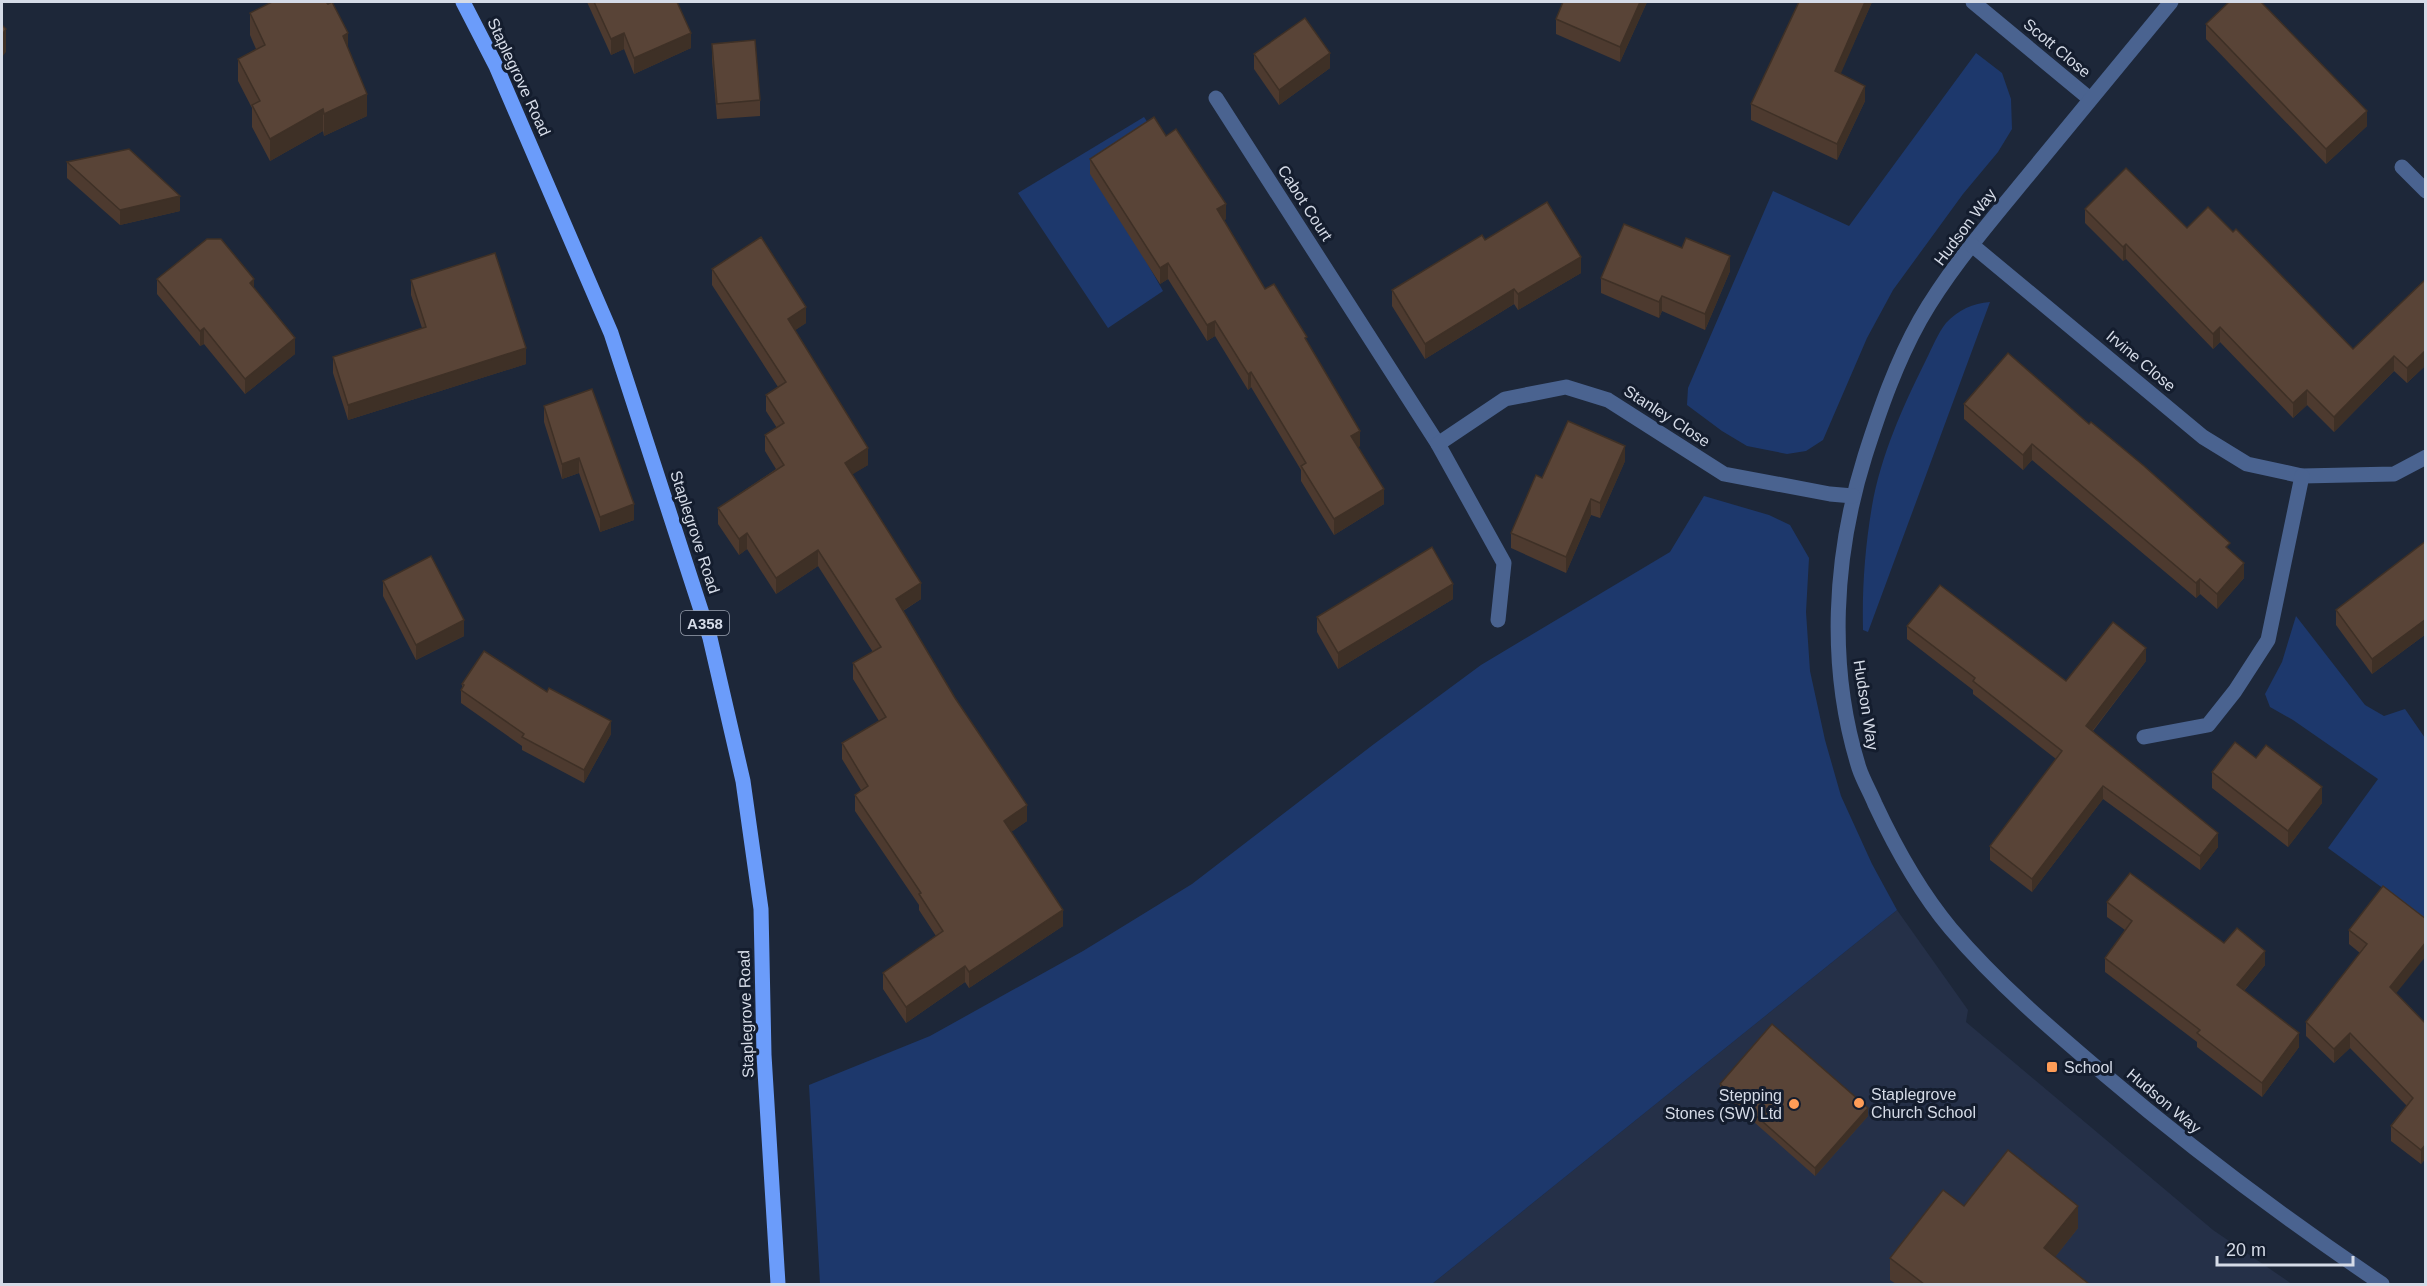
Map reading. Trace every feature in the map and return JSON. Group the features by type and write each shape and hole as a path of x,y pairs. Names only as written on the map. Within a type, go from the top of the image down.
{"main road":[{"name":"Staplegrove Road","path":"463,2 496,66 611,333 710,638 743,782 761,909 764,1056 778,1284"}],"street":[{"name":"Scott Close","path":"1973,2 2090,99"},
{"name":"Hudson Way","path":"2171,2 1972,245 1920,320 1885,394 1853,496 1842,554 1838,613 1841,679 1859,769 1889,834 1918,885 1949,926 1987,969 2042,1021 2165,1126 2238,1183 2382,1284"},
{"name":"Cabot Court","path":"1216,98 1438,444"},
{"path":"2402,167 2426,191"},
{"name":"Irvine Close","path":"1972,245 2203,436 2247,464 2302,476 2394,474 2426,457"},
{"name":"Stanley Close","path":"1438,444 1505,399 1566,387 1608,400 1724,474 1830,494 1853,496"},
{"path":"1438,444 1504,563 1498,620"},
{"path":"2144,737 2208,725 2235,691 2268,640 2302,476"}],"shaded area":[{"path":"1976,53 2002,73 2011,99 2012,129 1998,152 1963,194 1893,290 1867,338 1823,440 1806,451 1787,454 1747,446 1687,405 1688,388 1773,191 1849,226"},
{"path":"1144,117 1154,132 1138,247 1163,291 1108,328 1018,193"},
{"path":"1990,302 1868,632 1863,630 1863,614 1872,506 1881,468 1894,431 1917,377 1946,323 1966,308"},
{"path":"1704,496 1769,515 1790,525 1809,558 1806,612 1810,671 1825,740 1841,796 1872,864 1897,910 1432,1284 820,1284 809,1085 930,1036 1083,951 1192,884 1481,665 1670,552"},
{"path":"2296,616 2365,705 2384,716 2405,709 2425,738 2425,933 2414,911 2328,848 2378,779 2293,720 2270,707 2265,694 2282,662"},
{"name":"Staplegrove Church School","path":"1897,910 1968,1010 1966,1022 2213,1230 2292,1284 1432,1284"}],"building":[{"path":"272,2 326,2 328,4 332,2 348,33 343,36 367,94 324,114 323,109 270,139 252,105 260,101 238,59 265,45 250,13"},
{"path":"594,2 677,2 691,33 634,58 624,33 611,39"},
{"path":"1563,2 1640,2 1620,47 1556,19"},
{"path":"1799,2 1865,2 1835,71 1865,86 1837,144 1751,104"},
{"path":"2229,2 2261,2 2367,111 2326,149 2206,24"},
{"path":"1305,18 1330,53 1279,90 1254,54"},
{"path":"755,40 760,100 717,104 712,44"},
{"path":"1154,117 1166,136 1176,129 1226,204 1217,209 1265,289 1274,284 1360,431 1351,436 1384,489 1334,519 1301,466 1306,463 1251,372 1248,374 1215,321 1207,325 1168,263 1160,268 1090,159"},
{"path":"129,149 180,196 120,210 67,162"},
{"path":"2126,168 2187,228 2208,207 2233,232 2236,229 2353,349 2426,279 2426,350 2407,368 2394,356 2334,417 2307,390 2293,403 2220,327 2213,334 2126,244 2123,247 2085,209"},
{"path":"1547,202 1581,257 1518,294 1514,289 1425,344 1392,290 1482,235 1485,240"},
{"path":"1624,224 1682,248 1686,238 1730,256 1705,314 1662,296 1659,302 1601,278"},
{"path":"761,237 806,307 788,319 868,448 845,463 921,583 896,599 955,698 1027,805 1004,821 1063,910 969,972 965,966 906,1007 883,973 943,931 919,894 921,893 855,795 868,786 842,743 886,717 853,663 881,647 818,550 776,578 747,533 739,539 718,508 784,465 765,435 784,423 766,395 786,382 712,269"},
{"path":"207,239 221,239 254,279 250,283 295,338 245,379 204,328 200,331 157,279"},
{"path":"495,253 526,348 348,405 333,357 426,327 411,280"},
{"path":"2008,353 2089,424 2091,422 2144,466 2230,543 2226,547 2244,563 2217,594 2200,579 2196,583 2032,444 2023,455 1964,404"},
{"path":"592,389 634,504 600,517 579,458 562,464 544,406"},
{"path":"1568,421 1625,446 1600,503 1591,499 1566,557 1511,533 1536,475 1542,478"},
{"path":"2426,541 2426,619 2372,659 2336,610"},
{"path":"1432,547 1453,584 1338,653 1317,617"},
{"path":"431,556 464,620 416,645 383,581"},
{"path":"1940,585 2066,681 2113,622 2146,648 2086,726 2218,833 2200,856 2103,786 2032,879 1990,846 2062,751 1973,681 1975,678 1907,626"},
{"path":"484,651 547,692 549,688 611,721 584,770 522,737 524,734 461,690 464,685 462,684"},
{"path":"2235,742 2256,758 2266,745 2322,787 2288,831 2212,772"},
{"path":"2130,873 2224,943 2237,928 2265,951 2237,985 2299,1033 2262,1083 2197,1033 2200,1030 2105,958 2132,921 2107,902"},
{"path":"2383,886 2426,919 2426,942 2390,987 2426,1024 2426,1144 2421,1150 2391,1126 2413,1098 2350,1033 2334,1049 2306,1022 2367,944 2349,930"},
{"name":"Stepping Stones (SW) Ltd","path":"1772,1024 1868,1108 1815,1168 1720,1084"},
{"path":"2008,1150 2078,1206 2044,1248 2089,1284 1924,1284 1890,1258 1943,1190 1964,1206"}],"place":[{"name":"School","path":"2052,1067"},
{"name":"Staplegrove Church School","path":"1859,1103"},
{"name":"Stepping Stones (SW) Ltd","path":"1794,1104"}]}
